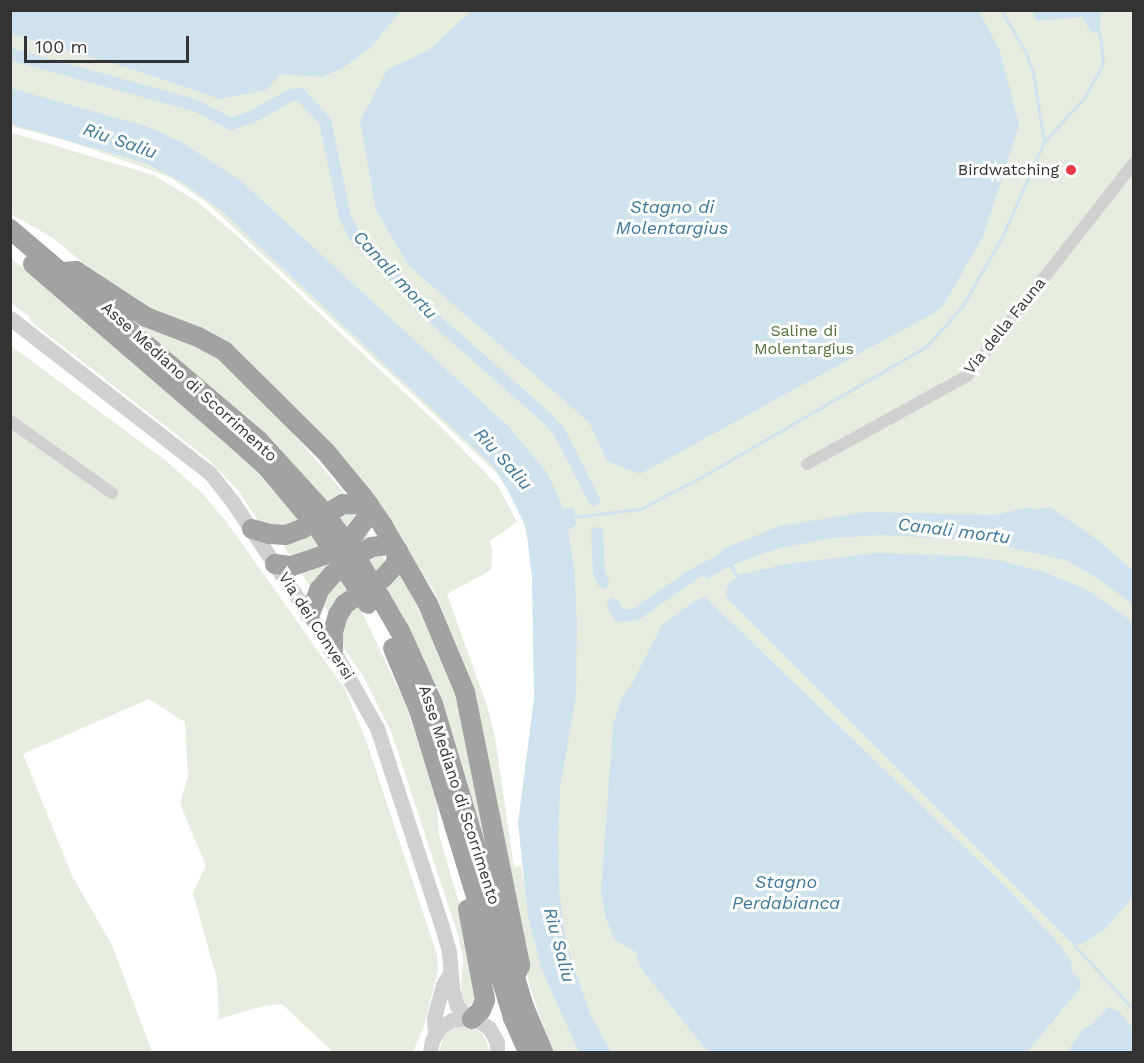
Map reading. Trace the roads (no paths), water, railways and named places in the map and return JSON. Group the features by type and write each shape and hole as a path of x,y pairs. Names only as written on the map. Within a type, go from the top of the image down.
{"highway":[{"name":"Asse Mediano di Scorrimento","path":"10,229 259,441 313,511"},
{"name":"Asse Mediano di Scorrimento","path":"10,245 237,440 348,546 374,600 419,710 513,1018 528,1053"},
{"path":"63,272 76,271 146,317 198,336 224,351 326,452 369,505 428,604 465,692 520,966 515,976"},
{"path":"252,529 286,535 302,529 343,504 369,505"},
{"path":"275,564 292,566 324,555 355,533 367,517 369,505"},
{"path":"310,614 319,590 333,574 358,554 372,547 388,545 398,551"},
{"path":"333,650 333,632 338,615 345,604 383,578 394,566 398,551"},
{"name":"Asse Mediano di Scorrimento","path":"374,600 400,631 433,704 515,976 530,1023 543,1053"},
{"path":"469,874 464,890 485,1000 481,1010 471,1018"}],"street":[{"name":"Via della Fauna","path":"807,464 967,376 1134,163"},
{"name":"Via dei Conversi","path":"10,318 199,463 221,485 333,650 377,728 449,952 450,973 443,985 429,1047"},
{"path":"10,421 112,493"},
{"path":"450,973 457,1006 471,1018 484,1024 493,1033 497,1053"},
{"path":"429,1047 434,1018"},
{"path":"429,1047 452,1020 471,1018"}],"water":[{"path":"10,11 401,11 369,49 341,69 321,77 280,74 266,90 220,99 135,70 11,34"},
{"name":"Stagno di Molentargius","path":"471,11 979,11 1000,51 1019,125 983,237 941,309 640,474 607,461 589,422 409,266 376,210 360,121 387,70 429,50"},
{"path":"1032,11 1101,11 1100,34 1091,32 1082,17 1037,21"},
{"name":"Riu Saliu","path":"10,88 148,127 181,142 241,181 509,427 548,474 563,508 574,509 576,525 568,530 574,566 577,624 576,696 560,788 559,890 565,937 574,968 591,1016 611,1052 579,1052 542,970 528,917 518,823 534,698 532,578 526,527 493,466 220,209 180,181 145,163 11,124"},
{"path":"1028,507 1036,510 1050,507 1099,541 1133,571 1133,604 1094,576 1066,560 981,541 942,538 882,535 833,538 779,548 734,564 707,579 702,574 701,567 726,548 780,526 865,512 997,515"},
{"path":"876,553 962,556 998,560 1044,572 1089,591 1133,622 1133,897 1102,932 1081,944 1074,945 727,598 729,583 740,575 786,564"},
{"name":"Stagno Perdabianca","path":"705,597 1003,884 1053,937 1071,961 1072,972 1081,981 1081,987 1027,1052 708,1052 640,967 636,952 614,939 605,915 601,891 613,726 621,699 631,686 662,625 696,600"},
{"path":"1108,1007 1118,1011 1133,1028 1133,1052 1067,1052 1084,1028 1091,1025"}],"waterway":[{"path":"1001,10 1026,53 1033,73 1044,142"},
{"path":"572,517 640,509 703,476 927,346 963,305 1002,237 1044,142 1084,98 1103,64 1100,34"},
{"name":"Canali mortu","path":"10,54 197,106 231,124 250,118 291,95 300,94 325,121 345,217 356,238 438,322 548,419 560,433 594,500"},
{"name":"Canali mortu","path":"597,533 599,572 603,582"},
{"name":"Canali mortu","path":"698,572 716,563"},
{"path":"730,564 737,576"},
{"name":"Canali mortu","path":"613,604 619,616 635,615 691,576"},
{"path":"1074,945 1134,1010"}],"place":[{"name":"Birdwatching","path":"1071,170"}],"park label":[{"name":"Saline di Molentargius","path":"804,340"}]}
